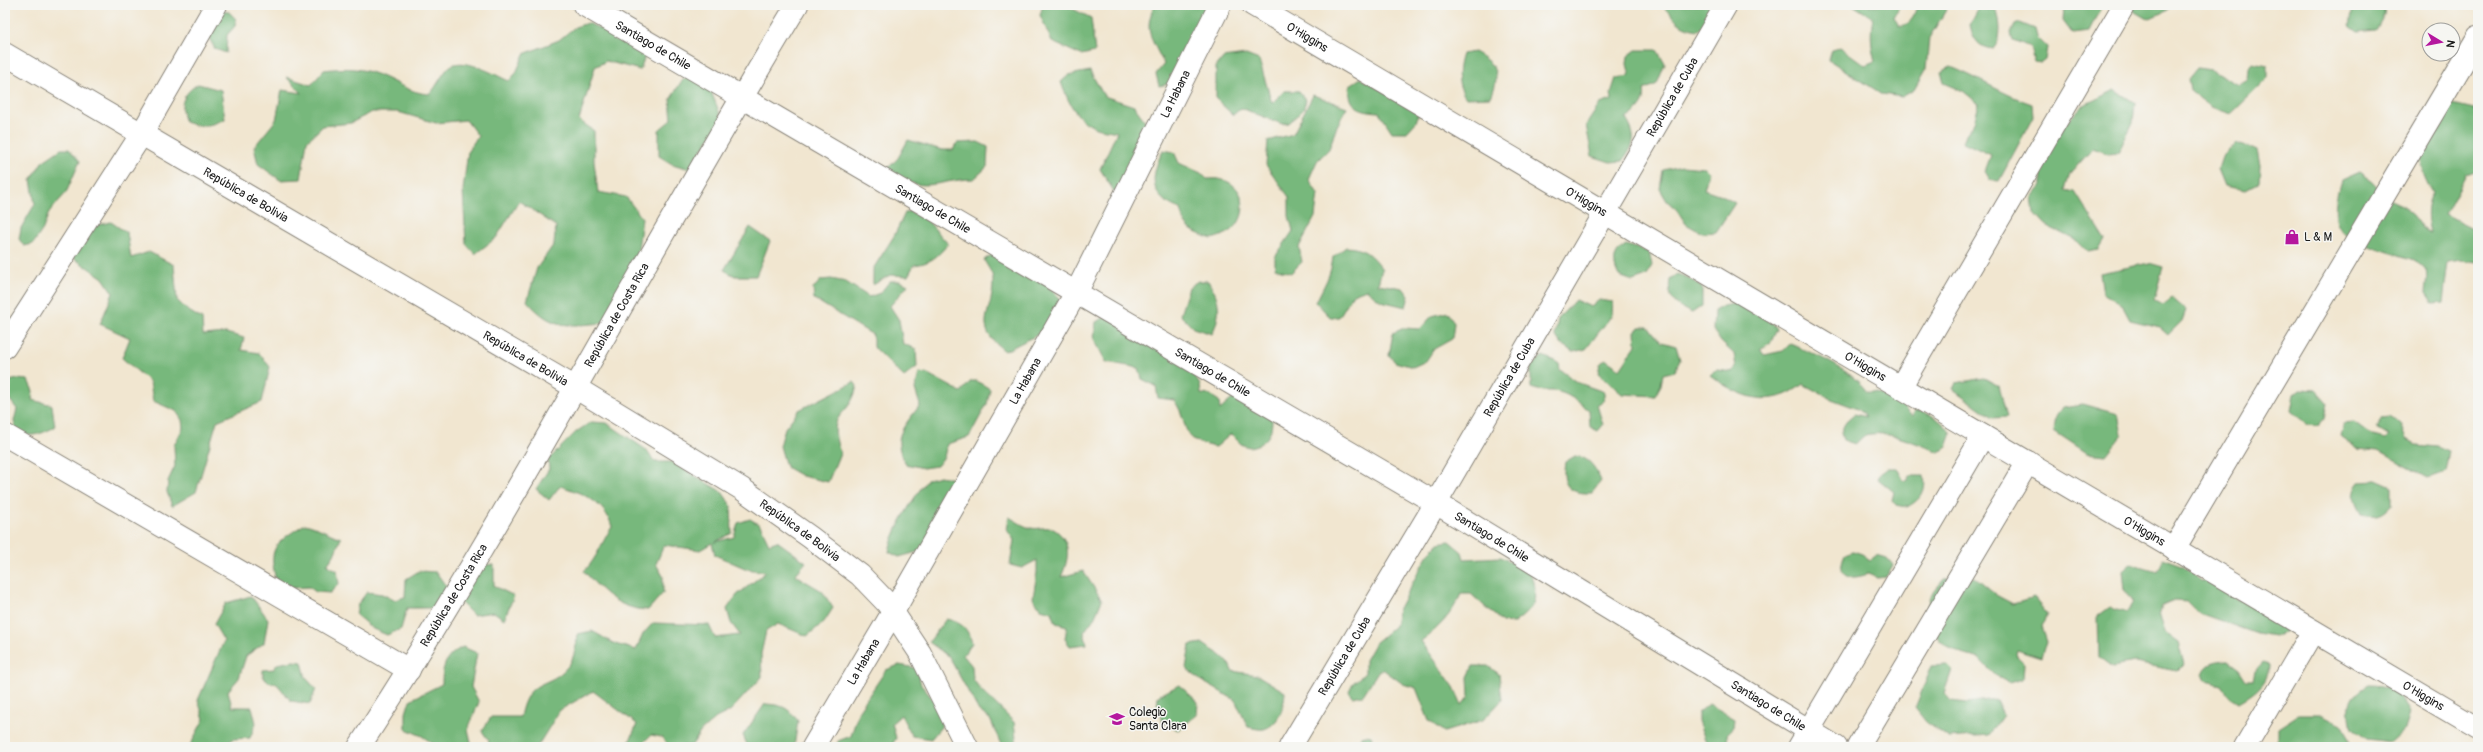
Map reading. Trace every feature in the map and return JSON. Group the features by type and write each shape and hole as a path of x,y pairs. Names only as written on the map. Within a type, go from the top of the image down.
{"street":[{"path":"5,347 141,135 216,5"},
{"name":"Santiago de Chile","path":"584,5 740,98 1077,291 1436,503 1804,739 1836,747"},
{"name":"República de Costa Rica","path":"359,747 409,670 576,388 740,98 797,5"},
{"name":"La Habana","path":"813,747 893,612 1077,291 1220,5"},
{"name":"O'Higgins","path":"1253,5 2478,728"},
{"name":"República de Cuba","path":"1290,747 1436,503 1604,212 1726,5"},
{"path":"1900,386 2124,5"},
{"path":"2174,549 2478,37"},
{"name":"República de Bolivia","path":"5,54 141,135 576,388 742,490 780,516 860,575 893,612 920,653 967,747"},
{"path":"5,435 409,670"},
{"path":"1804,739 1983,436"},
{"path":"1858,747 2028,462"},
{"path":"2245,747 2313,631"}],"green space":[{"path":"1043,5 1065,5 1091,18 1095,52 1081,55 1052,42 1040,15"},
{"path":"1155,5 1210,5 1173,83 1159,86 1156,74 1164,64 1150,35 1149,29 1151,14"},
{"path":"1660,5 1712,5 1712,7 1707,23 1699,30 1691,29 1680,24"},
{"path":"1853,5 1900,5 1894,17 1899,26 1910,21 1918,5 1949,5 1929,38 1926,69 1914,90 1902,97 1882,94 1829,60 1832,50 1840,47 1865,65 1875,61 1871,40 1873,18"},
{"path":"2102,5 2089,31 2072,33 2063,21 2064,6"},
{"path":"2172,5 2170,9 2148,19 2126,6"},
{"path":"2353,5 2385,5 2384,15 2376,30 2358,32 2350,26"},
{"path":"1979,8 1997,10 2000,30 1998,40 1993,49 1984,47 1977,42 1971,30 1970,25"},
{"path":"215,11 229,12 236,19 235,26 227,35 226,53 215,49 209,38"},
{"path":"588,23 609,33 645,56 640,70 606,61 595,67 579,120 594,131 594,162 598,192 626,197 642,218 633,290 603,323 580,325 561,324 545,317 527,301 537,268 554,244 556,226 519,201 496,238 475,254 466,244 463,190 468,151 478,136 466,120 436,123 398,112 372,112 351,123 323,126 307,141 301,179 280,180 258,164 254,147 276,120 282,90 302,93 286,77 311,85 324,70 342,68 355,69 367,71 415,92 430,94 448,68 454,64 461,63 478,67 509,81 516,73 524,54 559,40 575,27"},
{"path":"2020,23 2035,29 2037,37 2047,47 2045,60 2041,63 2034,62 2030,47 2013,40 2011,33 2015,25"},
{"path":"1636,50 1657,50 1665,64 1657,84 1644,90 1644,100 1640,108 1626,119 1630,125 1633,136 1630,150 1623,161 1610,162 1592,156 1586,125 1600,104 1612,100 1611,93 1616,78 1630,76 1627,64 1628,56"},
{"path":"1474,52 1492,65 1494,70 1496,82 1491,97 1466,98 1460,87 1458,71 1462,54"},
{"path":"1246,55 1259,60 1272,103 1284,91 1299,91 1306,100 1303,110 1289,123 1282,124 1241,108 1233,115 1216,99 1216,67 1223,58"},
{"path":"2252,63 2268,66 2268,78 2231,114 2211,107 2190,91 2188,79 2197,68 2211,70 2238,85 2247,80 2248,68"},
{"path":"1951,67 2011,96 2032,104 2033,117 1999,181 1990,180 1985,171 1991,155 1963,142 1966,134 1974,123 1979,104 1963,91 1944,83 1941,72"},
{"path":"697,68 711,78 712,94 722,119 690,169 672,164 659,156 659,130 672,119 670,100 681,82"},
{"path":"1090,71 1104,96 1134,106 1151,129 1115,193 1100,169 1117,132 1101,129 1086,123 1072,107 1061,82 1069,75"},
{"path":"1361,78 1419,113 1416,122 1407,132 1392,132 1379,112 1361,109 1353,103 1350,85"},
{"path":"198,84 221,90 225,119 201,126 185,122 182,111 183,100 189,91"},
{"path":"2115,90 2135,103 2133,122 2118,153 2107,154 2093,148 2070,174 2065,190 2075,192 2105,240 2099,250 2088,252 2077,241 2045,225 2034,213 2032,197 2042,185 2041,167 2064,125 2082,106"},
{"path":"1313,95 1347,107 1337,126 1329,149 1317,161 1309,179 1318,194 1315,217 1299,247 1302,262 1291,273 1275,268 1275,257 1293,231 1289,216 1289,197 1266,165 1268,141 1293,134"},
{"path":"2441,104 2453,104 2478,110 2478,171 2466,175 2445,215 2478,232 2478,262 2461,260 2448,262 2443,302 2433,303 2426,293 2428,274 2425,268 2416,261 2369,246 2346,235 2339,227 2336,216 2336,200 2341,180 2359,172 2373,182 2387,198 2405,206 2422,228 2430,233 2427,213 2430,198 2433,193 2421,166 2419,156 2423,138"},
{"path":"908,140 942,150 953,150 957,143 978,142 988,147 987,167 974,179 930,185 920,185 910,182 899,177 888,168 898,158"},
{"path":"2237,142 2257,151 2260,164 2259,183 2246,190 2225,186 2218,169 2222,157"},
{"path":"61,149 69,149 80,161 66,193 49,212 43,229 33,244 24,246 19,239 21,228 35,204 31,180 42,162"},
{"path":"1163,150 1174,152 1179,163 1201,173 1207,179 1221,179 1235,187 1242,199 1243,206 1240,220 1234,229 1212,239 1195,232 1184,222 1180,209 1162,199 1157,192 1154,177"},
{"path":"1682,166 1705,168 1709,172 1704,189 1721,195 1735,203 1716,232 1702,233 1686,224 1677,210 1667,201 1660,189 1663,170"},
{"path":"909,211 927,220 948,244 933,259 925,263 914,265 908,276 890,275 873,285 873,269 894,236 905,213"},
{"path":"111,222 127,233 131,258 149,252 174,265 177,300 187,310 202,319 203,335 226,333 244,338 241,350 259,353 270,367 262,402 217,421 196,492 172,506 167,492 168,481 175,466 174,445 183,428 182,420 176,411 153,401 150,382 122,358 130,338 100,324 113,293 103,278 72,257 92,226"},
{"path":"750,227 770,241 756,276 735,276 724,270"},
{"path":"1626,245 1649,252 1652,265 1647,276 1633,281 1619,276 1615,267 1615,259 1618,251"},
{"path":"1346,247 1363,250 1374,259 1382,269 1378,284 1403,288 1409,296 1406,307 1381,301 1366,289 1353,294 1339,317 1330,317 1316,302 1329,275 1333,257"},
{"path":"996,252 1049,286 1061,301 1039,334 1005,351 994,342 988,334 986,326 993,277 984,260"},
{"path":"2149,263 2163,267 2154,300 2163,305 2172,298 2186,310 2182,321 2168,335 2159,327 2130,320 2122,305 2103,293 2100,273"},
{"path":"1677,274 1689,278 1702,288 1702,306 1692,313 1677,304 1671,296 1669,286 1670,279"},
{"path":"831,279 846,282 869,297 880,293 890,281 900,281 908,285 890,306 899,320 903,344 916,349 917,367 904,377 873,347 873,335 814,299 813,289 821,280"},
{"path":"1198,281 1208,281 1217,301 1218,314 1212,334 1193,328 1180,315 1189,287"},
{"path":"1575,300 1591,307 1599,300 1613,302 1612,315 1586,349 1573,352 1561,344 1555,335 1558,319"},
{"path":"1742,302 1765,313 1777,329 1771,342 1760,349 1764,355 1783,351 1790,344 1843,370 1867,392 1897,396 1904,408 1912,416 1915,411 1931,415 1952,433 1947,447 1940,452 1902,438 1881,434 1864,436 1855,444 1843,440 1841,432 1846,421 1854,414 1867,417 1858,409 1829,398 1803,384 1791,392 1779,397 1767,399 1744,395 1721,383 1710,375 1717,370 1732,372 1736,367 1734,354 1721,342 1713,330 1714,311 1723,306"},
{"path":"1448,312 1454,323 1452,339 1434,349 1426,361 1413,367 1395,362 1389,355 1393,333 1404,328 1420,329 1432,316"},
{"path":"1113,313 1181,355 1200,385 1201,394 1210,395 1219,401 1220,410 1232,399 1250,394 1272,419 1271,430 1267,438 1260,444 1249,447 1241,444 1231,434 1216,447 1203,444 1190,436 1183,417 1174,400 1158,398 1156,386 1142,379 1139,368 1106,362 1094,339 1096,322"},
{"path":"1640,327 1648,327 1662,342 1676,346 1680,360 1675,371 1663,374 1661,385 1655,396 1622,394 1598,373 1600,364 1605,359 1620,369 1636,345 1635,331"},
{"path":"1543,356 1559,363 1560,370 1579,383 1604,392 1604,400 1597,405 1603,425 1598,431 1590,427 1589,410 1572,398 1563,393 1542,391 1531,388 1531,366"},
{"path":"919,373 928,374 961,392 971,381 977,381 990,389 987,404 969,437 947,444 944,457 937,466 923,468 906,464 901,455 899,446 899,439 904,426 920,405 915,389"},
{"path":"1984,378 1999,386 2007,417 1993,418 1953,389 1956,383"},
{"path":"17,379 28,380 33,391 32,400 52,405 55,427 36,435 26,435 16,431 14,421 17,409 8,397 6,382"},
{"path":"854,382 857,386 853,397 837,421 835,428 840,453 828,482 802,476 786,467 780,446 785,428 799,410"},
{"path":"2300,389 2316,390 2328,403 2325,418 2318,426 2308,425 2291,411 2294,394"},
{"path":"2083,404 2118,414 2122,435 2106,455 2087,453 2054,431 2056,417 2062,407"},
{"path":"2390,417 2402,426 2407,440 2416,445 2437,447 2449,452 2445,472 2428,478 2379,451 2358,449 2341,436 2344,424 2354,423 2369,434 2385,438 2389,435 2376,427 2382,418"},
{"path":"591,422 607,423 645,449 655,462 672,462 722,492 731,505 732,533 715,542 734,537 738,523 750,519 760,525 769,544 777,541 806,562 795,575 822,591 833,608 824,622 807,636 778,624 766,631 761,654 762,677 730,711 716,718 701,731 692,745 676,747 669,745 661,737 651,735 639,747 627,747 637,724 593,691 560,710 537,747 487,747 489,741 482,731 491,717 520,717 528,695 540,685 561,673 568,666 575,651 578,634 592,631 615,644 636,650 643,634 653,623 709,625 715,638 740,635 731,623 727,609 737,595 766,572 747,569 715,555 712,543 700,550 664,545 656,564 663,576 663,593 648,610 628,607 605,593 584,571 596,555 612,527 605,511 585,496 560,486 549,500 536,489 549,469 548,460 576,432"},
{"path":"1575,456 1585,459 1592,464 1601,481 1592,493 1572,490 1566,483 1564,477 1565,462"},
{"path":"1887,468 1897,468 1903,480 1907,481 1910,476 1924,476 1925,482 1922,495 1907,507 1896,505 1892,500 1894,492 1878,479 1880,473"},
{"path":"940,476 950,478 956,490 921,551 899,557 889,552 899,524 917,494 928,479"},
{"path":"2376,480 2392,487 2392,505 2378,515 2361,514 2354,497 2355,489 2360,481"},
{"path":"1009,517 1028,527 1049,528 1055,530 1061,535 1067,546 1067,559 1061,577 1083,571 1102,600 1095,617 1084,632 1087,644 1070,646 1065,639 1067,626 1056,623 1052,612 1041,609 1033,598 1037,572 1037,560 1022,568 1010,565 1014,540 1007,530"},
{"path":"305,524 341,538 334,555 327,565 337,570 339,584 330,593 316,592 309,587 278,589 273,565 275,550 278,544 293,531"},
{"path":"1449,541 1462,552 1464,559 1501,557 1530,571 1535,595 1532,606 1514,623 1502,622 1471,594 1461,594 1444,620 1434,631 1421,641 1454,687 1462,705 1469,696 1468,677 1473,666 1488,666 1499,674 1502,700 1483,720 1444,732 1429,721 1416,688 1403,684 1384,670 1379,670 1363,695 1352,697 1349,691 1353,683 1365,673 1365,660 1374,644 1395,626 1398,610 1428,554 1439,543"},
{"path":"1853,551 1862,554 1870,560 1877,555 1887,558 1893,565 1886,577 1877,578 1868,574 1849,577 1843,572 1842,562 1845,554"},
{"path":"2163,558 2185,566 2200,581 2212,580 2238,600 2247,598 2284,614 2285,631 2275,637 2257,634 2199,613 2188,602 2174,601 2162,606 2159,617 2164,632 2178,642 2184,664 2177,671 2135,663 2112,667 2099,657 2098,616 2110,607 2127,612 2133,602 2125,589 2123,572 2130,563 2157,571"},
{"path":"480,564 494,565 494,586 514,596 504,619 494,612 473,615 456,598"},
{"path":"419,571 436,572 448,589 433,608 407,608 401,629 387,635 373,629 356,615 358,604 367,592 382,594 394,600 405,597 406,579"},
{"path":"1974,577 1996,595 2013,604 2034,598 2048,615 2041,626 2046,641 2041,658 2016,650 2015,654 2024,663 2023,679 2010,683 1995,675 1979,659 1959,653 1940,641 1925,617 1930,596 1944,579"},
{"path":"251,596 268,619 264,643 246,656 239,678 228,691 232,707 252,707 256,723 250,738 233,739 223,747 189,747 204,719 198,700 224,641 214,624 226,603"},
{"path":"946,619 960,624 968,633 972,643 963,655 972,666 973,679 980,689 1014,722 1017,747 1002,747 990,719 979,711 949,657 929,642"},
{"path":"1202,643 1224,658 1232,671 1257,675 1285,692 1282,709 1274,723 1264,729 1248,727 1235,700 1200,680 1186,668 1190,645"},
{"path":"463,647 477,653 471,687 479,702 468,729 472,747 438,747 422,736 406,729 406,713 410,700 442,684 444,666 446,662 449,657"},
{"path":"294,661 302,662 306,678 316,689 310,704 291,701 277,684 269,682 263,678 263,670 274,669 277,664"},
{"path":"2228,661 2239,669 2246,680 2254,680 2256,670 2262,663 2269,665 2266,678 2259,688 2250,696 2239,702 2228,695 2221,685 2206,681 2203,674 2210,665 2216,662"},
{"path":"899,665 917,668 921,685 944,712 941,727 931,739 912,736 901,715 892,723 896,738 891,747 837,747 838,741 851,736 859,710 886,670"},
{"path":"1947,665 1952,670 1944,693 1951,701 1967,703 1995,699 2003,715 1989,735 1949,738 1926,722 1915,708 1932,666"},
{"path":"1179,685 1198,702 1197,715 1178,730 1162,721 1157,707 1158,696"},
{"path":"2368,685 2383,686 2394,691 2402,699 2410,712 2406,728 2391,742 2367,739 2352,728 2350,714 2351,703 2356,694"},
{"path":"765,704 780,706 788,710 798,721 794,747 748,747 743,735"},
{"path":"1709,704 1735,719 1734,727 1727,734 1728,747 1708,747 1698,721 1698,713"},
{"path":"2298,715 2324,715 2342,724 2352,747 2270,747 2278,740 2278,728"},
{"path":"1361,736 1371,736 1377,747 1357,747"}],"place":[{"name":"L & M","path":"2292,237"},
{"name":"Colegio Santa Clara","path":"1117,719"}]}
